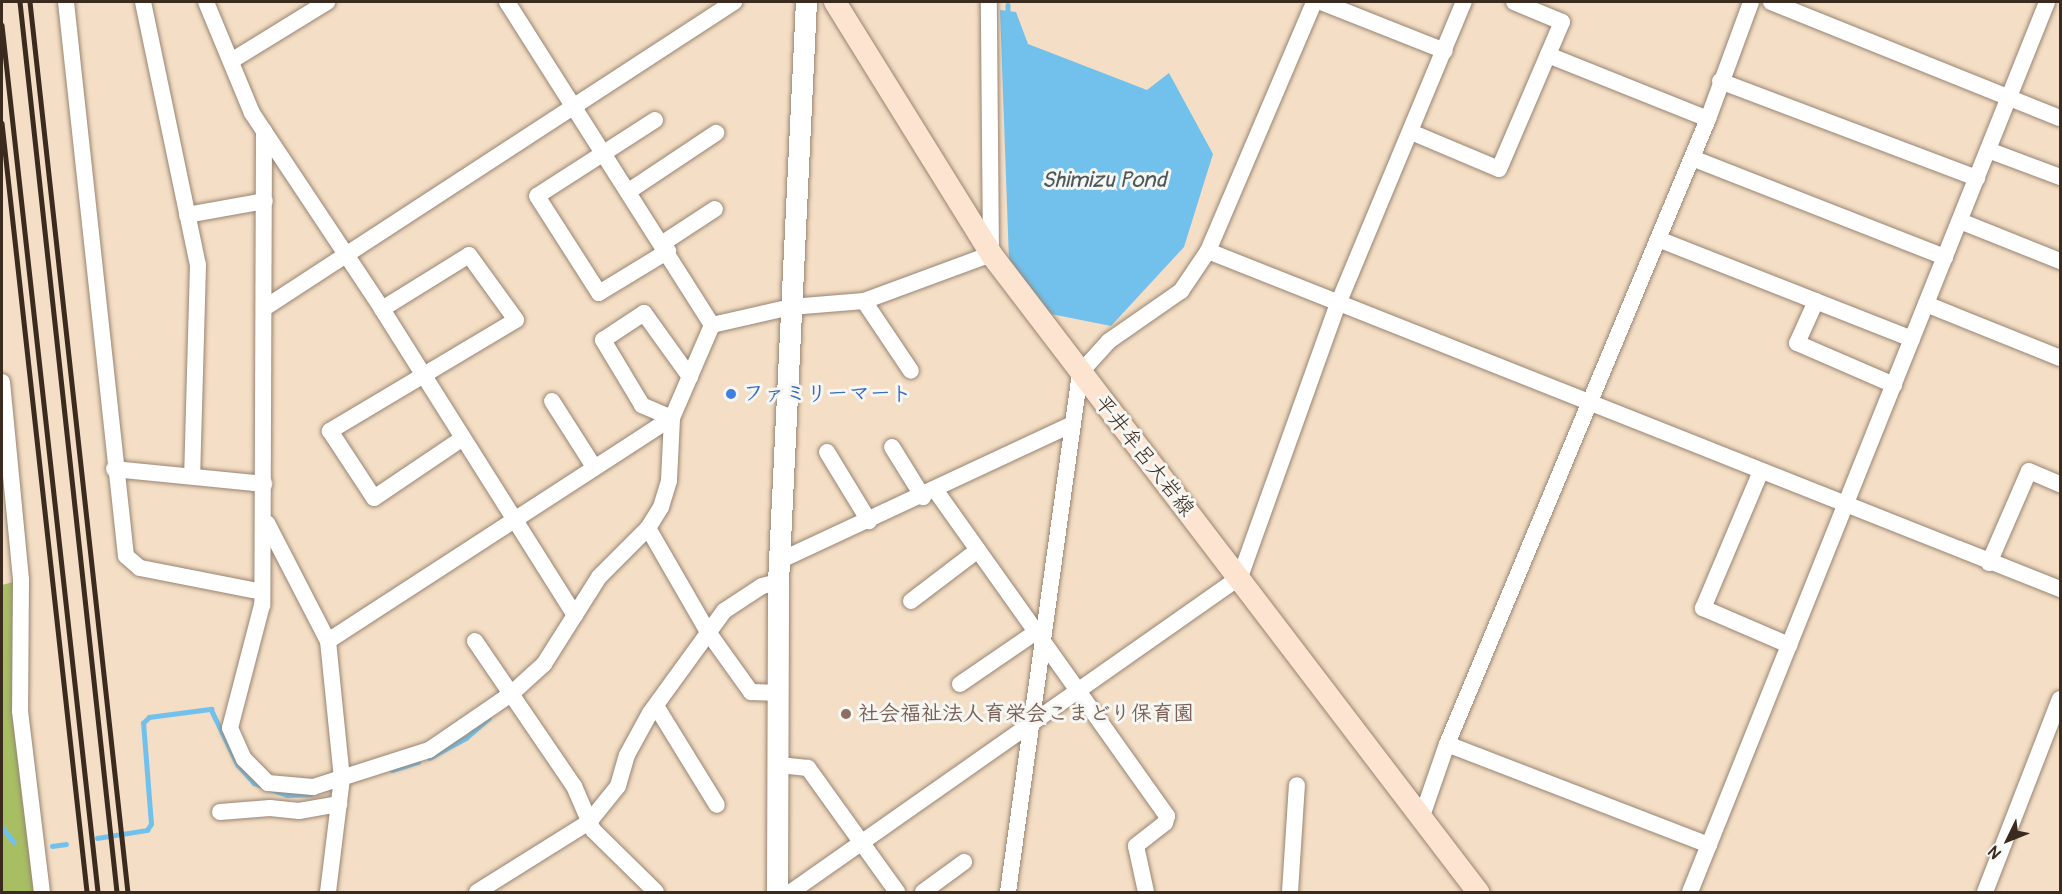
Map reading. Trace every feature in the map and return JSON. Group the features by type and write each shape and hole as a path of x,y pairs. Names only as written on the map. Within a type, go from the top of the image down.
{"main road":[{"name":"平井牟呂大岩線","path":"836,2 991,254 1478,892"}],"street":[{"path":"66,2 114,469 126,556 140,568 262,592"},
{"path":"143,2 198,265 192,476"},
{"path":"206,2 252,113 382,309 575,615"},
{"path":"231,61 327,2"},
{"path":"507,2 665,247 712,325"},
{"path":"266,307 345,253 575,107 734,2"},
{"path":"777,892 780,693 778,582 806,2"},
{"path":"712,325 791,307 864,301 991,254 989,2"},
{"path":"1008,892 1031,726 1039,637 1080,373 1109,340 1181,291 1208,251 1314,2"},
{"path":"1320,2 1445,51"},
{"path":"791,892 1079,693 1239,577 1338,304 1464,2"},
{"path":"1411,132 1499,169 1562,22 1514,2"},
{"path":"1421,819 1447,744 1708,119 1720,81 1751,2"},
{"path":"1771,2 2061,118"},
{"path":"1690,892 2047,2"},
{"path":"1548,55 1708,119"},
{"path":"1720,81 1977,178"},
{"path":"655,120 537,196 599,293 715,209"},
{"path":"264,131 266,307 265,520 262,592 256,635 231,716 234,740 244,759 268,783 340,789"},
{"path":"629,191 716,133"},
{"path":"1988,150 2061,177"},
{"path":"1692,158 1945,257"},
{"path":"187,214 265,201"},
{"path":"1960,220 2061,261"},
{"path":"1658,239 1912,339"},
{"path":"1208,251 1989,563 2061,589"},
{"path":"382,309 469,255 516,320 330,430 374,498 462,438"},
{"path":"864,301 910,371"},
{"path":"1815,301 1797,343 1894,385"},
{"path":"1926,304 2061,358"},
{"path":"672,418 642,405 603,340 644,313 690,377"},
{"path":"220,812 270,808 299,811 340,789 429,750 511,694 544,664 598,577 648,528 661,507 669,480 672,418 712,325"},
{"path":"2,382 9,543 23,619 20,711 42,892"},
{"path":"552,401 594,467"},
{"path":"328,641 513,518 672,418"},
{"path":"779,561 930,494 1073,424"},
{"path":"892,447 978,550 1167,816 1165,824 1136,846 1146,892"},
{"path":"827,452 869,521"},
{"path":"114,469 264,484"},
{"path":"1761,471 1703,608 1789,645"},
{"path":"1989,563 2029,471 2061,484"},
{"path":"265,520 328,641 340,789 328,892"},
{"path":"648,528 708,632 751,692 780,693"},
{"path":"911,601 978,550"},
{"path":"477,892 589,822 618,786 627,755 656,706 724,611 762,586 778,582"},
{"path":"960,684 1039,637"},
{"path":"475,641 574,786 589,822 610,849 656,892"},
{"path":"1985,892 2061,699"},
{"path":"656,706 717,805"},
{"path":"1447,744 1709,845"},
{"path":"779,765 808,768 897,892"},
{"path":"1290,892 1297,785"},
{"path":"923,892 964,862"}],"green space":[{"path":"13,582 12,700 34,892 2,892 2,585"}],"water":[{"name":"Shimizu Pond","path":"1000,10 1016,12 1028,44 1147,90 1169,73 1213,154 1184,247 1111,326 1051,314 1009,260"}],"waterway":[{"path":"1008,5 1008,18"},
{"path":"97,838 147,830 151,824 143,723 149,717 211,709 238,765 254,783 287,795 310,794"},
{"path":"429,758 466,738 489,718"},
{"path":"392,770 418,762"},
{"path":"2,827 14,842"},
{"path":"52,846 66,844"}],"railway":[{"path":"20,2 117,892"},
{"path":"30,2 128,892"},
{"path":"2,25 98,892"},
{"path":"2,123 87,892"}],"place":[{"name":"ファミリーマート","path":"731,394"},
{"name":"社会福祉法人育栄会こまどり保育園","path":"846,714"}]}
